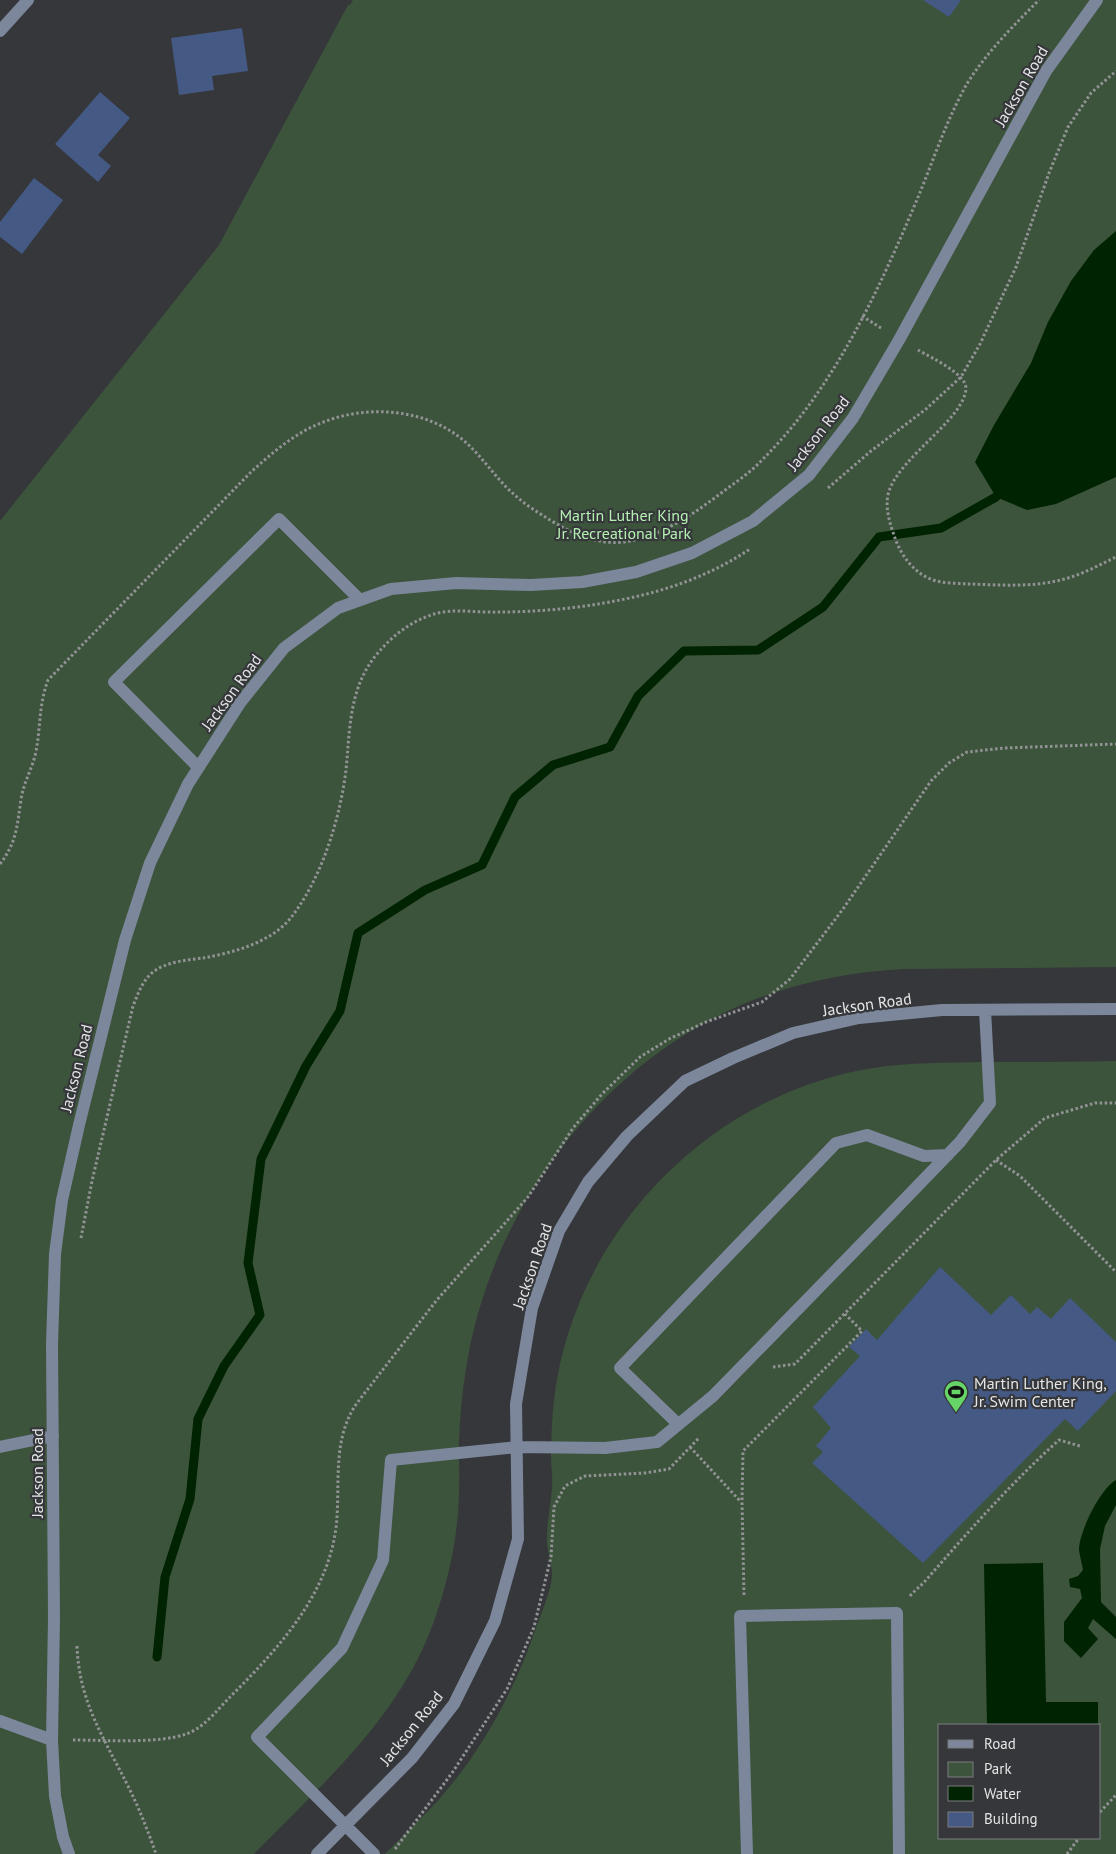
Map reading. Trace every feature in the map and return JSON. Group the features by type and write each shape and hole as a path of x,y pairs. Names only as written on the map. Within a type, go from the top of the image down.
{"street":[{"path":"0,32 28,0"},
{"name":"Jackson Road","path":"69,1854 63,1837 55,1796 52,1740 54,1618 52,1344 55,1254 64,1190 125,940 150,863 188,784 240,703 284,648 338,608 391,589 456,583 531,584 582,582 636,572 692,553 753,521 809,475 853,418 899,340 1046,71 1097,0"},
{"path":"198,767 114,682 279,519 360,600"},
{"name":"Jackson Road","path":"318,1854 412,1758 454,1704 495,1621 518,1539 516,1404 532,1308 559,1231 588,1182 628,1136 685,1081 733,1058 793,1033 859,1018 942,1010 1116,1009"},
{"path":"374,1854 257,1737 342,1648 383,1560 391,1460 517,1447 605,1448 657,1442 712,1396 948,1155 990,1103 986,1010"},
{"path":"678,1424 620,1368 836,1143 867,1135 924,1156 948,1155"},
{"path":"0,1447 53,1436"},
{"path":"747,1854 740,1616 897,1613 899,1854"},
{"path":"0,1721 52,1740"}],"path":[{"path":"0,864 9,853 15,837 24,785 34,757 39,712 48,680 164,559 273,451 321,423 346,416 373,412 399,413 420,417 440,424 476,452 516,497 562,527 600,542 620,543 639,540 673,525 692,514 760,462 790,429 818,393 862,316 900,240 956,103 998,41 1039,0"},
{"path":"822,494 871,452 926,409 961,377 980,344 1016,267 1049,173 1068,127 1091,93 1116,71"},
{"path":"862,316 961,377 966,384 966,390 959,408 910,460 894,480 887,499 890,525 897,543 908,562 916,571 934,580 1011,586 1071,578 1116,557"},
{"path":"80,1243 101,1140 138,992 144,981 159,968 182,961 232,951 263,940 280,929 298,907 316,874 332,836 343,787 350,725 356,694 369,665 378,653 408,626 435,613 499,612 603,604 698,578 726,565 754,546"},
{"path":"768,1367 795,1364 996,1160 1045,1118 1095,1103 1116,1103"},
{"path":"996,1160 1020,1176 1116,1272"},
{"path":"744,1598 743,1451 862,1331 845,1314"},
{"path":"392,1854 452,1773 507,1689 534,1627 551,1557 554,1507 565,1486 585,1476 645,1473 669,1469 703,1434"},
{"path":"897,1613 911,1594 1026,1469 1059,1440 1080,1446"},
{"path":"690,1447 742,1502"},
{"path":"77,1641 81,1683 85,1698 103,1740 144,1820 156,1854"},
{"path":"52,1740 103,1740"},
{"path":"1101,1811 1116,1794"},
{"path":"1067,1854 1079,1839"}],"green space":[{"name":"Martin Luther King Jr. Recreational Park","path":"353,0 1116,0 1116,967 904,969 862,973 821,980 761,997 741,1005 689,1032 640,1067 597,1107 558,1152 525,1202 499,1255 479,1311 466,1369 460,1422 457,1527 442,1597 433,1624 418,1658 400,1690 379,1720 332,1775 254,1854 0,1854 0,521 219,245 348,5"},
{"path":"1116,1061 1116,1854 385,1854 424,1815 461,1773 499,1714 528,1650 552,1580 547,1542 552,1484 552,1421 554,1400 566,1339 589,1282 620,1229 659,1182 705,1141 756,1108 813,1083 873,1068 929,1063"}],"water":[{"path":"1116,231 1116,477 1056,504 1027,510 996,497 975,462 994,425 1031,363 1048,322 1071,281 1094,250"},
{"path":"1116,1480 1116,1505 1105,1526 1100,1549 1101,1602 1116,1617 1116,1639 1093,1619 1088,1628 1098,1639 1081,1658 1064,1641 1064,1622 1082,1598 1080,1589 1070,1587 1069,1579 1078,1576 1083,1570 1079,1550 1086,1522 1103,1492"},
{"path":"1043,1563 1046,1702 1098,1702 1098,1724 987,1724 984,1564"}],"building":[{"path":"923,0 961,0 949,17"},
{"path":"242,28 248,71 212,76 214,90 179,95 171,38"},
{"path":"100,92 130,118 98,155 111,166 98,182 55,144"},
{"path":"34,178 63,200 22,254 0,237 0,222"},
{"name":"Martin Luther King, Jr. Swim Center","path":"940,1267 991,1315 1011,1295 1030,1314 1037,1307 1051,1319 1070,1298 1116,1342 1116,1391 1078,1431 1065,1419 923,1563 812,1463 823,1452 816,1446 831,1428 813,1407 860,1356 849,1347 866,1329 877,1340"}],"waterway":[{"path":"157,1657 165,1577 190,1499 198,1419 224,1366 260,1315 248,1263 261,1159 306,1066 340,1011 358,933 425,890 482,865 515,797 553,765 610,747 638,696 684,651 758,650 823,607 879,537 941,528 996,497"}],"place":[{"name":"Martin Luther King, Jr. Swim Center","path":"956,1413"}]}
